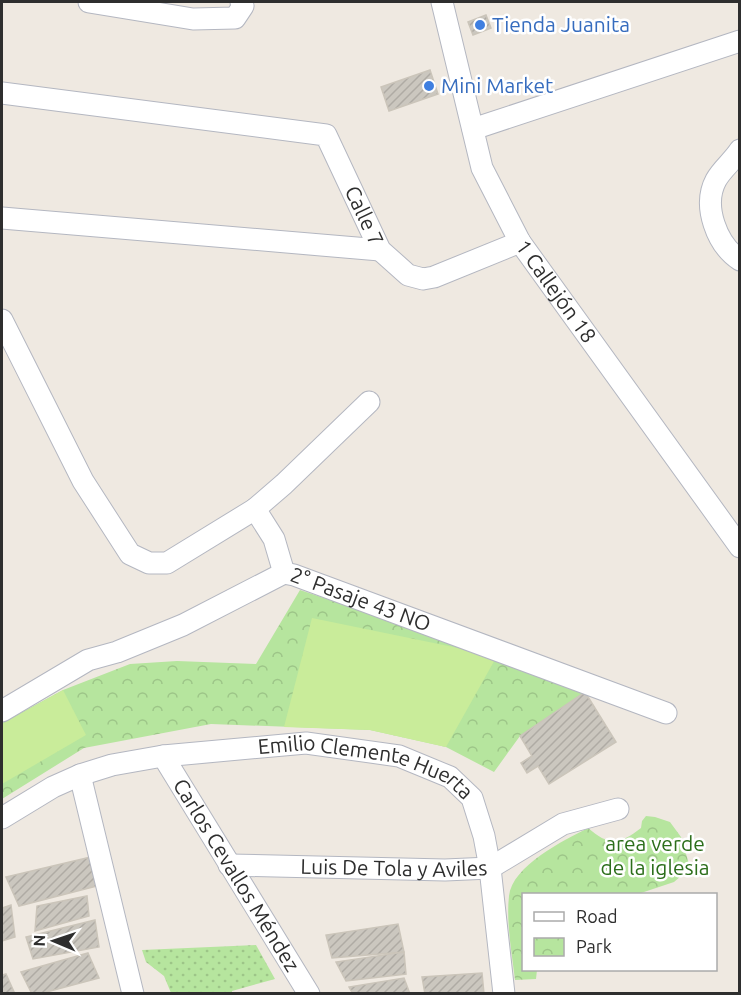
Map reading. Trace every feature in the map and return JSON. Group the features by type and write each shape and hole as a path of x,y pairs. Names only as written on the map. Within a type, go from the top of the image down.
{"street":[{"path":"89,2 193,19 236,18 242,4"},
{"name":"1 Callejón 18","path":"442,2 482,168 520,242 740,547"},
{"path":"473,129 740,41"},
{"name":"Calle 7","path":"2,93 326,135 380,250 408,275 423,279 434,277 520,242"},
{"path":"740,150 715,181 710,205 713,225 720,238 731,255 740,260"},
{"path":"2,218 380,250"},
{"path":"2,320 83,481 130,554 149,563 167,563 255,509 369,402"},
{"path":"255,509 274,539 284,573"},
{"name":"2° Pasaje 43 NO","path":"2,711 88,660 117,652 183,625 284,573 294,574 666,712"},
{"name":"Emilio Clemente Huerta","path":"163,756 306,743 399,756 450,777 472,798 484,836 490,868 504,993"},
{"path":"2,818 53,787 80,775 112,765 163,756"},
{"name":"Carlos Cevallos Méndez","path":"163,756 309,993"},
{"path":"80,775 134,993"},
{"name":"Luis De Tola y Aviles","path":"229,865 445,870 490,868 563,824 618,809"}],"green space":[{"path":"300,590 420,630 585,692 520,736 494,772 446,747 370,730 211,724 84,748 2,799 2,723 63,690 130,664 177,661 256,664"},
{"path":"312,618 497,656 446,747 370,730 284,727"},
{"path":"63,690 86,735 2,784 2,724"},
{"name":"area verde de la iglesia","path":"646,816 670,822 681,837 689,864 687,871 674,882 641,893 522,893 522,971 537,971 536,979 515,980 508,906 512,885 519,874 541,855 588,828 602,838 614,841 626,838 641,828"},
{"path":"256,945 275,979 232,991 232,993 171,993 164,976 146,962 142,950"}],"building":[{"name":"Tienda Juanita","path":"486,15 491,28 473,35 468,22"},
{"path":"430,70 438,94 389,111 381,87"},
{"path":"585,692 616,742 549,784 538,766 527,773 521,763 532,756 520,736"},
{"path":"91,857 97,886 19,906 6,877"},
{"path":"87,896 89,916 35,931 37,906"},
{"path":"11,905 15,937 2,941 2,908"},
{"path":"95,920 99,947 33,959 26,937"},
{"path":"398,924 404,952 332,958 326,935"},
{"path":"404,952 406,974 346,981 336,962"},
{"path":"88,953 99,978 32,994 21,972"},
{"path":"482,973 484,994 425,994 422,977"},
{"path":"6,974 15,994 2,994 2,975"},
{"path":"404,978 410,994 353,994 349,987"}],"place":[{"name":"Tienda Juanita","path":"480,25"},
{"name":"Mini Market","path":"429,86"}]}
